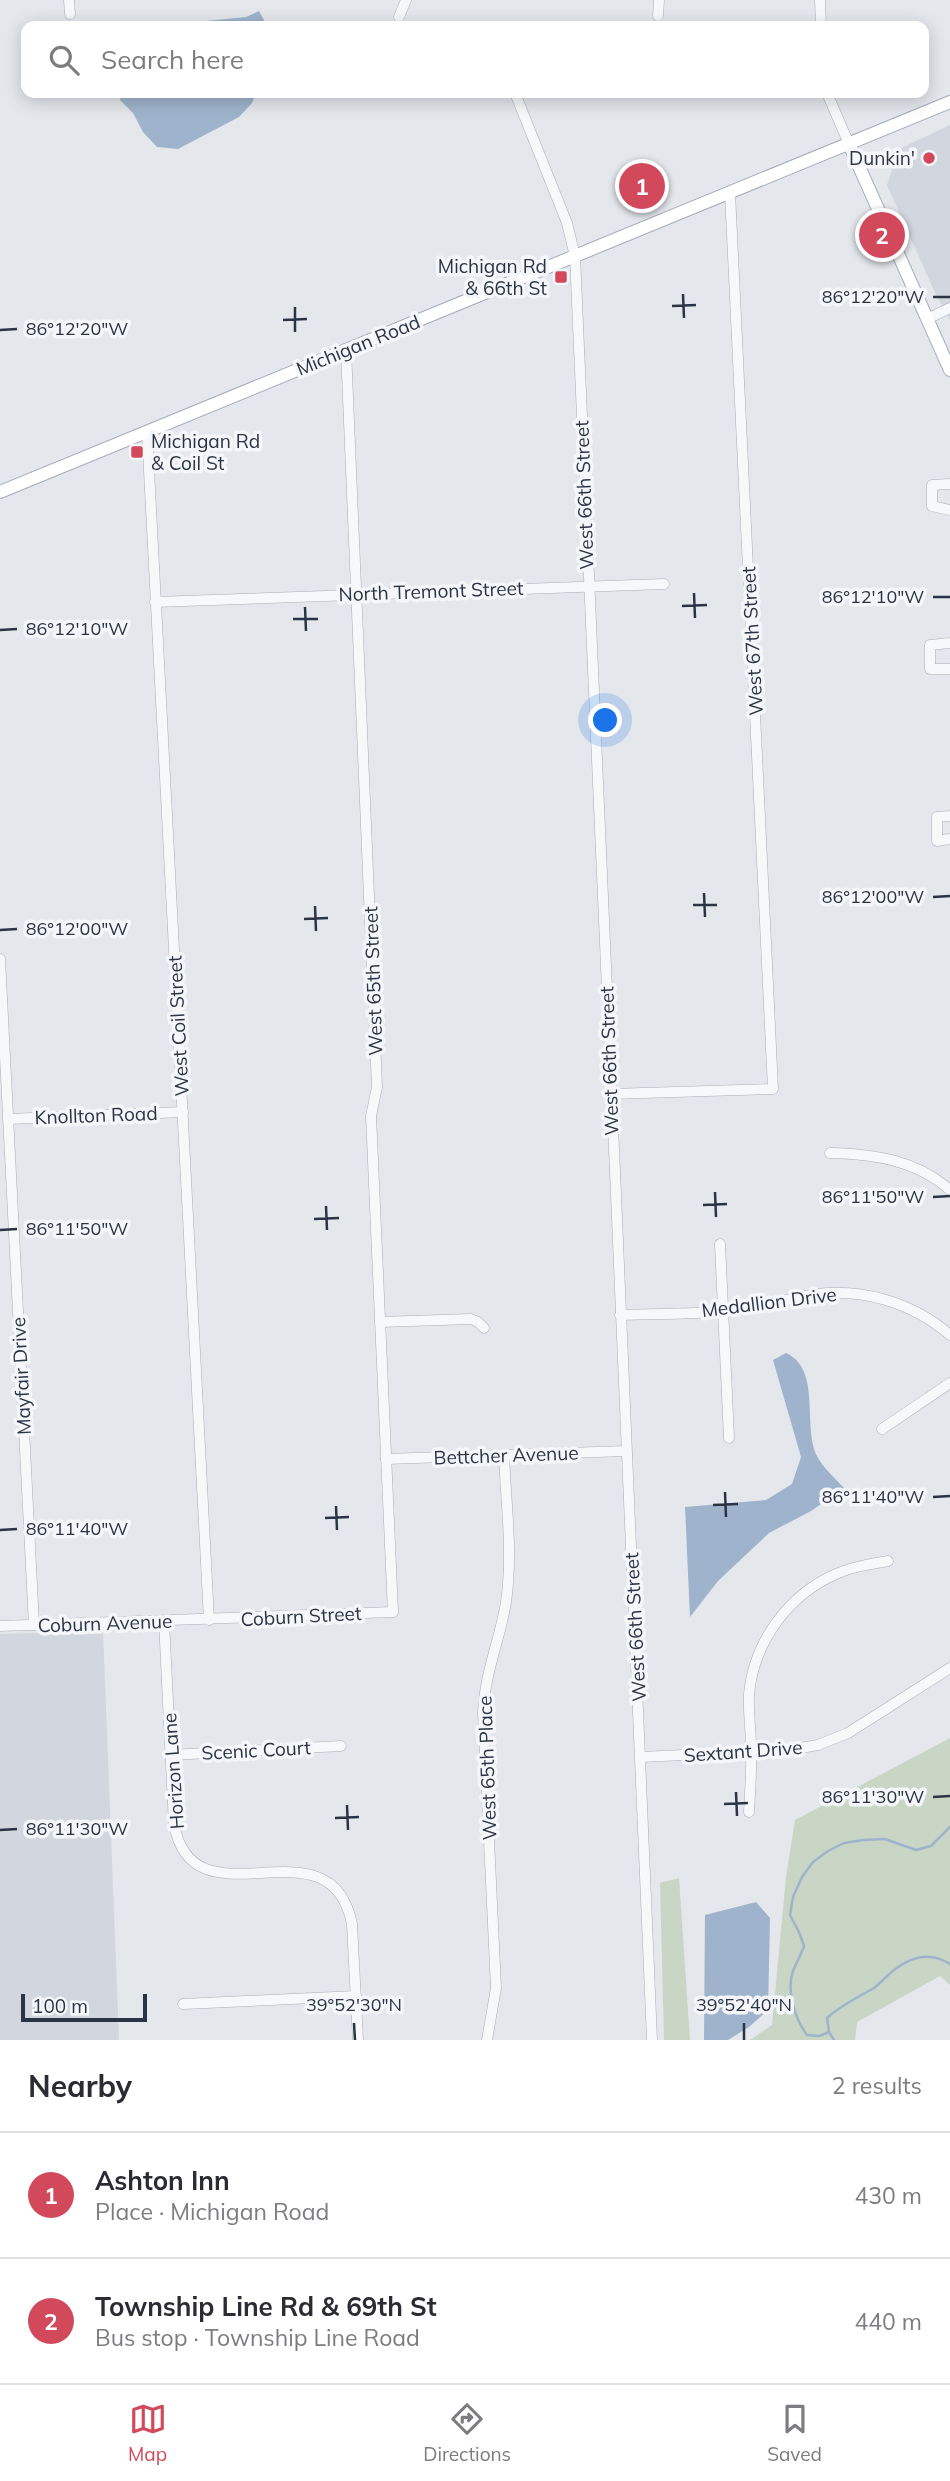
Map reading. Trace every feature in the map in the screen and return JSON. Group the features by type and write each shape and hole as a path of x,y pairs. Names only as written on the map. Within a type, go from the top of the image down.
{"main road":[{"name":"Michigan Road","path":"0,492 950,103"},
{"path":"849,144 950,370"}],"street":[{"path":"69,0 70,13"},
{"path":"399,17 406,0"},
{"path":"658,16 659,0"},
{"path":"820,0 821,21"},
{"name":"West 66th Street","path":"517,98 567,223 575,256 652,2040"},
{"path":"829,98 849,144"},
{"name":"West 67th Street","path":"611,1094 773,1090 730,193"},
{"path":"928,319 950,309"},
{"name":"West 65th Street","path":"346,350 377,1087 371,1116 393,1612"},
{"name":"West Coil Street","path":"147,432 209,1620"},
{"path":"950,484 932,485 932,506 950,510"},
{"name":"North Tremont Street","path":"155,602 664,584"},
{"path":"950,643 930,645 930,669 950,669"},
{"path":"950,816 937,817 937,841 950,839"},
{"name":"Mayfair Drive","path":"0,959 5,1117 34,1625"},
{"name":"Knollton Road","path":"5,1117 183,1112"},
{"path":"830,1153 891,1159 920,1170 949,1187"},
{"path":"720,1244 729,1438"},
{"name":"Medallion Drive","path":"620,1315 755,1308 817,1294 857,1294 902,1305 950,1335"},
{"path":"380,1322 471,1320 484,1328"},
{"path":"882,1429 950,1383"},
{"name":"Bettcher Avenue","path":"386,1459 626,1451"},
{"name":"West 65th Place","path":"487,2040 496,1988 482,1713 488,1670 504,1613 509,1581 503,1455"},
{"path":"749,1812 749,1700 751,1681 763,1644 777,1621 798,1598 816,1584 844,1571 888,1561"},
{"name":"Coburn Street","path":"209,1620 393,1612"},
{"name":"Coburn Avenue","path":"0,1626 209,1620"},
{"name":"Horizon Lane","path":"164,1621 175,1832 185,1853 207,1870 226,1874 294,1871 309,1873 323,1879 341,1895 352,1924 358,2040"},
{"name":"Sextant Drive","path":"641,1757 802,1748 833,1740 857,1728 950,1668"},
{"name":"Scenic Court","path":"170,1755 341,1746"},
{"path":"183,2004 356,1996"}],"shaded area":[{"path":"950,125 950,320 936,295 887,185 899,149"},
{"path":"103,1631 119,2040 0,2040 0,1634"}],"green space":[{"path":"950,1738 950,1985 940,1976 857,2022 855,2040 750,2040 772,2025 786,1877 795,1820"},
{"path":"679,1878 690,2040 664,2040 660,1883"}],"water":[{"path":"259,11 264,20 206,21 246,17"},
{"path":"254,98 239,117 178,149 157,147 143,132 133,113 120,100"},
{"path":"786,1353 797,1361 804,1371 816,1454 844,1488 811,1511 769,1533 718,1581 690,1617 685,1507 766,1500 792,1484 801,1457 773,1360"},
{"path":"756,1902 770,1918 768,2010 749,2027 728,2040 704,2040 705,1915"}],"waterway":[{"path":"829,2032 819,2036 807,2035 795,2013 791,1996 793,1971 804,1946 790,1915 793,1897 802,1877 813,1862 844,1843 885,1839 916,1850 931,1846 950,1827"},
{"path":"834,2040 829,2032 827,2018 874,1988 901,1965 925,1957 933,1957 950,1964"}],"place":[{"name":"Dunkin'","path":"929,158"},
{"name":"Ashton Inn","path":"642,186"},
{"name":"Township Line Rd & 69th St","path":"882,235"},
{"name":"Michigan Rd & 66th St","path":"561,277"},
{"name":"Michigan Rd & Coil St","path":"137,452"}]}
